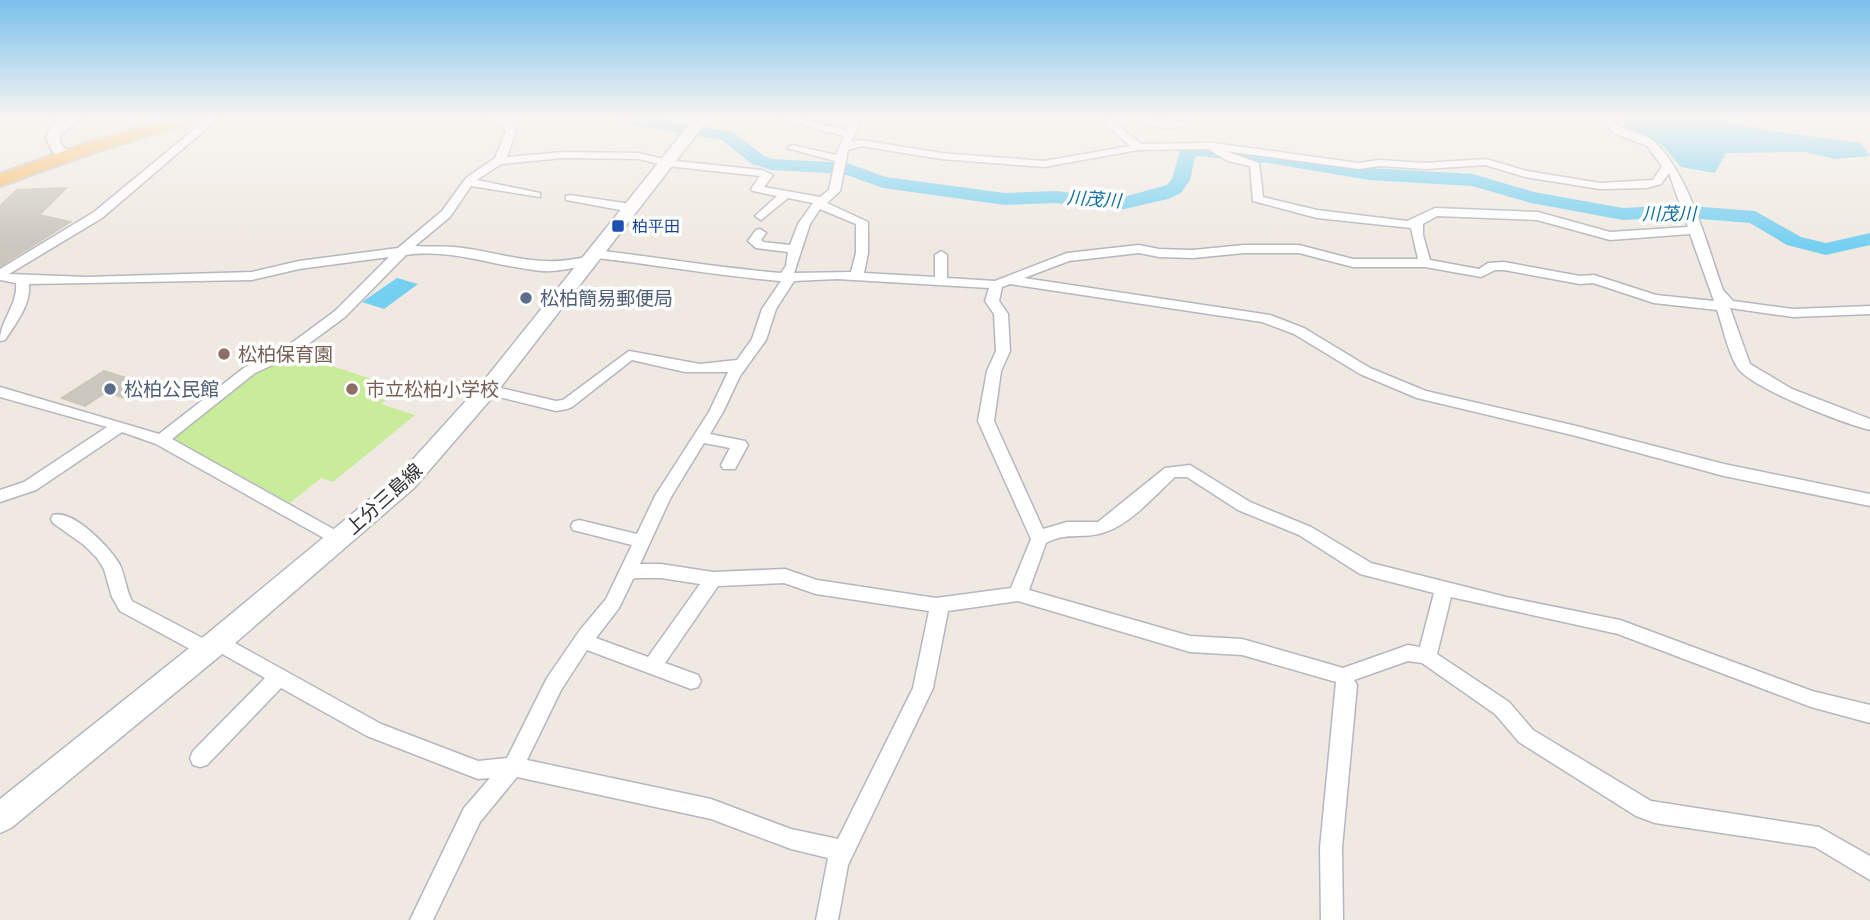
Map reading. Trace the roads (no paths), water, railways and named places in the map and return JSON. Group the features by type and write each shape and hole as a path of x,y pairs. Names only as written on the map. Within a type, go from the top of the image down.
{"highway":[{"path":"0,172 40,160"},
{"path":"0,180 46,160"}],"main road":[{"name":"上分三島線","path":"0,818 212,646 406,482 488,390 669,160"}],"street":[{"path":"0,275 98,215 164,160"},
{"path":"162,440 250,370 287,353 325,326 446,214 468,182 500,160"},
{"path":"655,160 762,173 767,175 757,189 820,203 863,222 862,253 857,276"},
{"path":"421,920 472,815 513,767 554,684 613,603 663,496 701,437 741,363 759,340 769,309 792,266 804,224 820,203 834,191 840,161 836,160"},
{"path":"992,160 1044,164 1071,160"},
{"path":"1241,160 1255,165 1257,199 1317,214 1407,225 1417,223 1428,214 1447,212 1538,216 1610,236 1694,230"},
{"path":"1319,160 1359,166 1379,163 1424,166 1486,162 1525,174 1600,186 1647,185 1657,182 1667,167"},
{"path":"1662,160 1673,170 1744,366 1755,376 1870,425"},
{"path":"468,182 536,195"},
{"path":"761,216 786,194"},
{"path":"570,198 631,208"},
{"path":"1417,223 1417,235 1425,263"},
{"path":"760,233 754,241 760,246 795,249"},
{"path":"1039,539 986,421 994,372 1003,351 1001,314 992,301 1003,283 1022,273 1067,257 1139,249 1159,253 1193,254 1244,249 1299,249 1353,263 1425,263 1481,273 1492,266 1504,266 1580,280 1594,279 1631,289 1654,299 1721,306"},
{"path":"0,275 22,280 162,280 252,276 299,265 400,254 412,250 454,251 543,267 571,265 592,257 676,263 723,272 787,277 857,276 1003,283 1164,303 1277,322 1299,331 1365,371 1422,395 1576,431 1724,470 1870,500"},
{"path":"941,282 942,255"},
{"path":"0,337 22,298 25,287 22,280"},
{"path":"1714,289 1729,304 1793,313 1870,310"},
{"path":"488,390 556,406 575,400 629,355 702,370 716,370 741,363"},
{"path":"0,392 162,440 338,540"},
{"path":"0,496 30,486 120,426"},
{"path":"701,437 740,445 729,465"},
{"path":"1018,594 1039,539 1061,527 1094,528 1108,525 1171,472 1185,470 1244,506 1305,531 1357,566 1444,589 1620,627 1811,699 1870,714"},
{"path":"59,519 89,539 112,567 118,596 126,606 279,677 373,730 478,769 513,767 556,774 711,809 791,839 843,851"},
{"path":"579,526 641,541"},
{"path":"627,575 636,570 713,579 785,576 816,587 940,604 1018,594 1190,644 1242,646 1343,676 1408,653 1427,657 1502,708 1526,736 1644,809 1655,813 1819,837 1870,869"},
{"path":"652,667 713,579"},
{"path":"1427,657 1444,589"},
{"path":"827,920 837,864 923,688 940,604"},
{"path":"583,642 691,681"},
{"path":"1332,920 1331,848 1347,685 1343,676"},
{"path":"200,758 217,732 279,677"}],"water":[{"path":"1675,160 1722,160 1715,173 1681,167"},
{"path":"397,278 418,284 384,309 362,302"}],"waterway":[{"name":"川茂川","path":"758,160 772,164 847,169 883,182 1005,199 1055,197 1120,204 1161,195 1174,189 1181,180 1185,160"},
{"name":"川茂川","path":"1280,160 1369,174 1473,180 1531,197 1623,214 1678,211 1755,217 1794,241 1826,249 1870,239"}],"place":[{"name":"柏平田","path":"618,226"},
{"name":"松柏簡易郵便局","path":"526,298"},
{"name":"松柏保育園","path":"224,354"},
{"name":"松柏公民館","path":"110,389"},
{"name":"市立松柏小学校","path":"352,389"}]}
